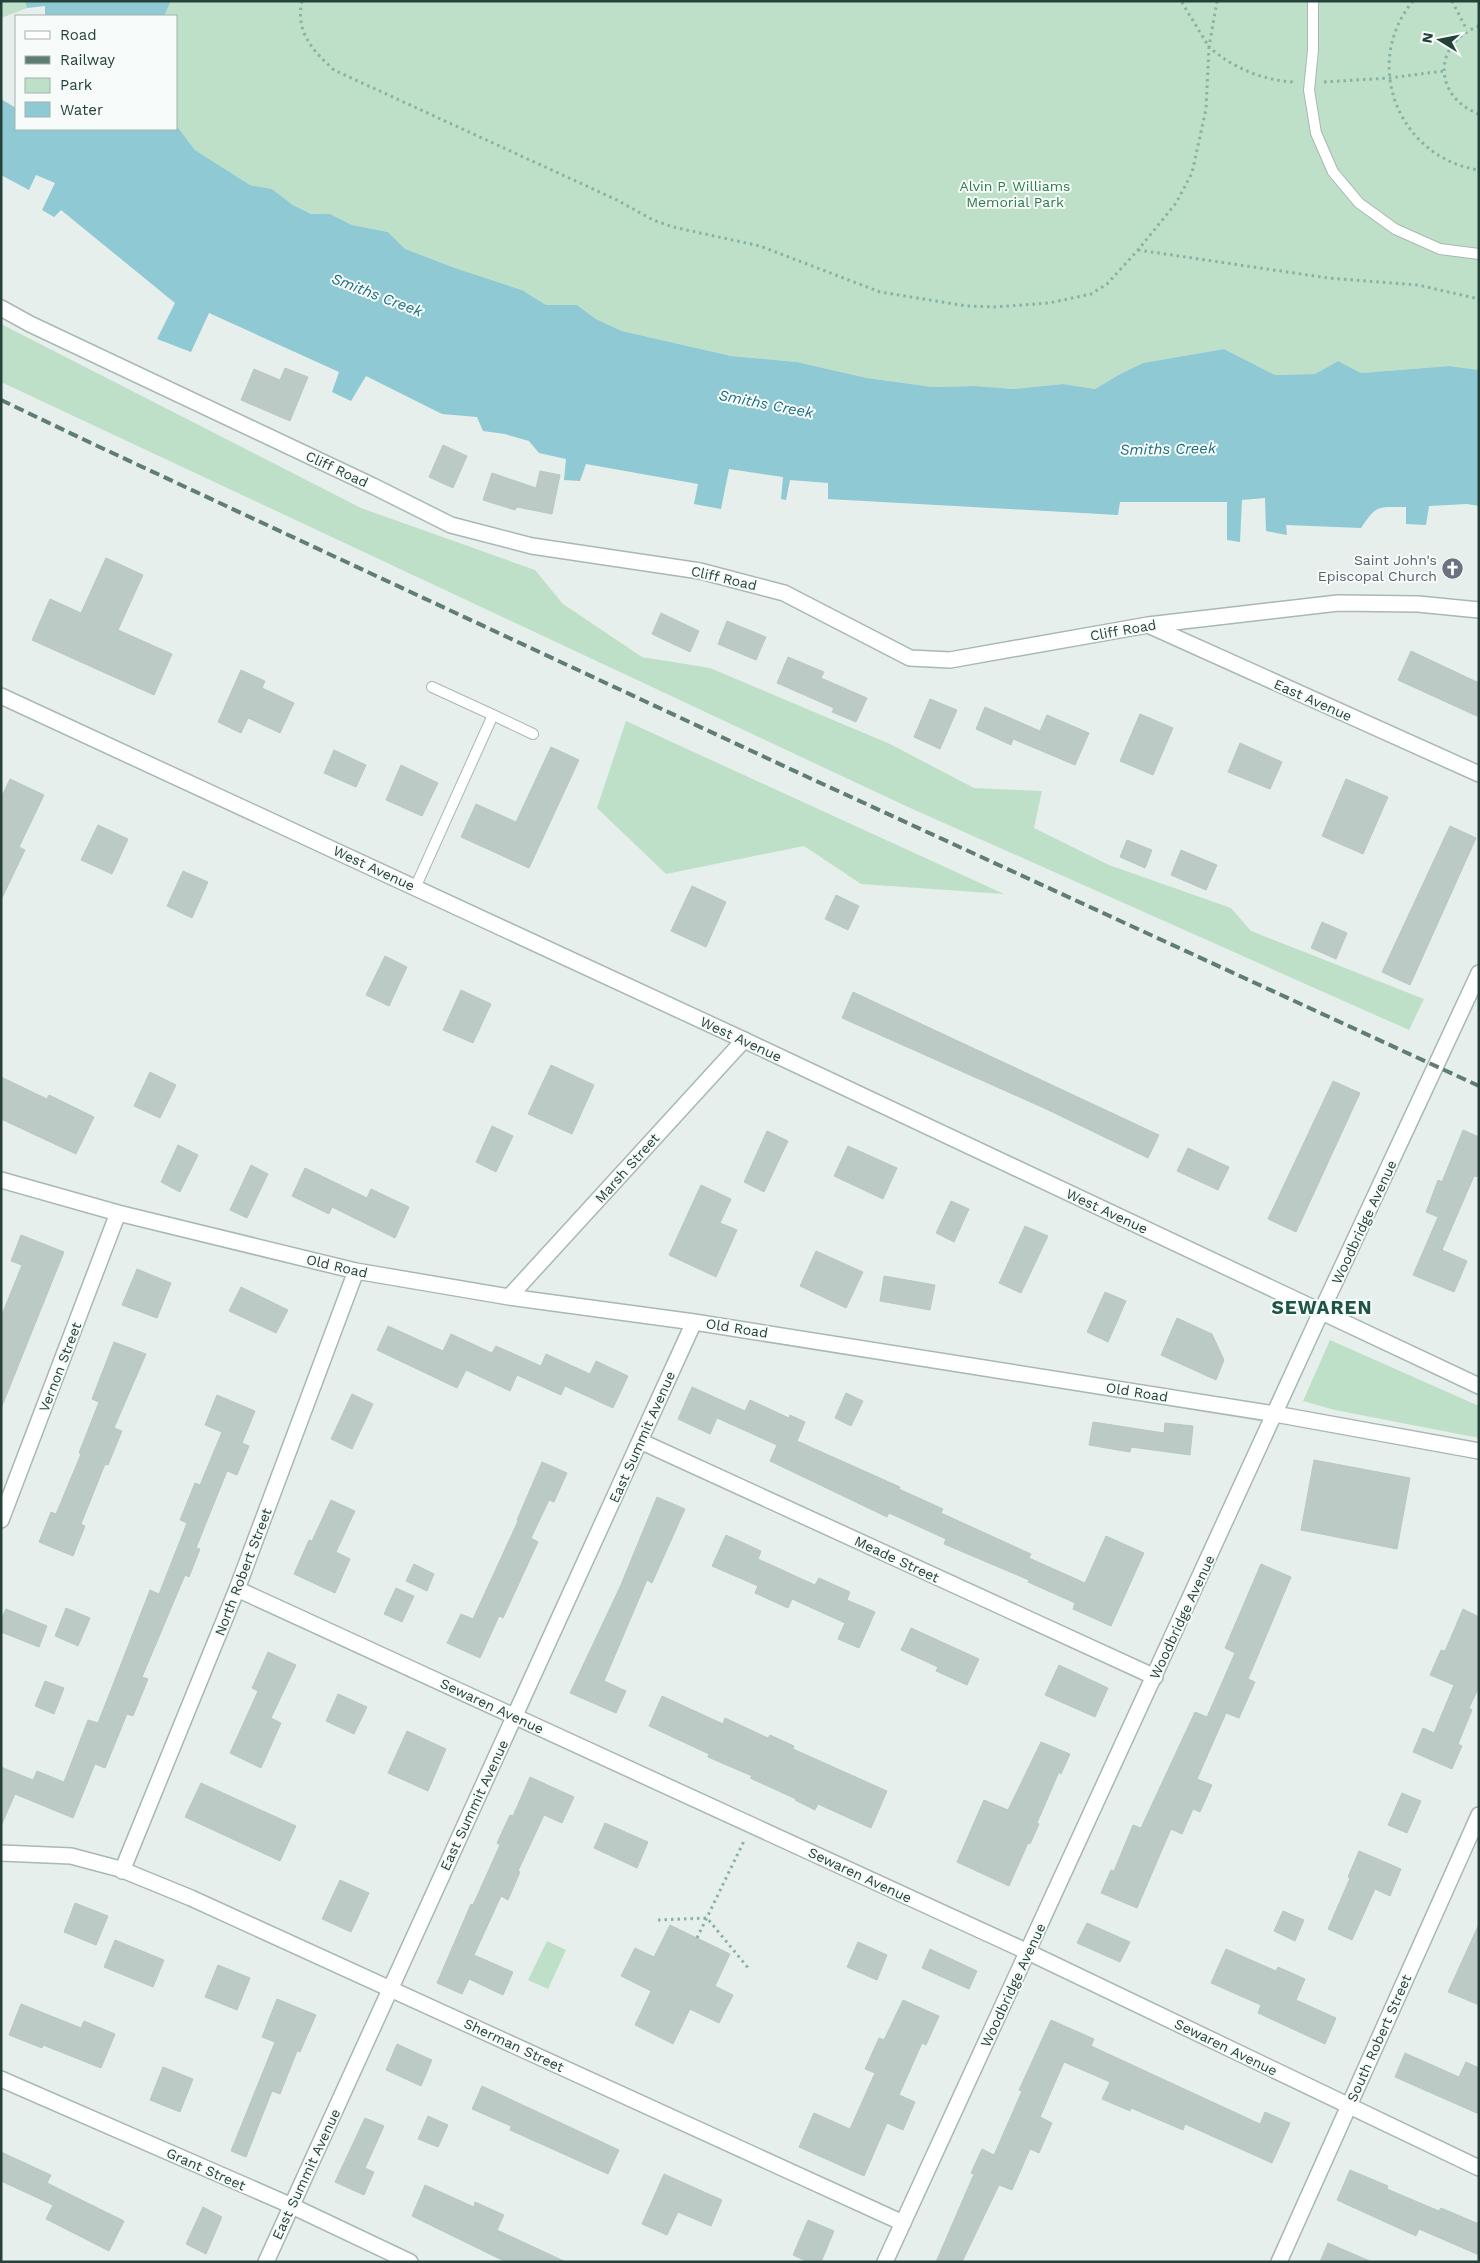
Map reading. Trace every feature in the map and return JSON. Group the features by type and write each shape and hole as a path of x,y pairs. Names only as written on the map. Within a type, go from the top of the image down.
{"street":[{"name":"Cliff Road","path":"1,308 30,324 373,486 451,525 532,546 700,572 784,592 910,658 950,660 1148,625 1338,603 1418,604 1479,610"},
{"name":"East Avenue","path":"1148,625 1479,774"},
{"name":"West Avenue","path":"1,696 744,1040 1479,1386"},
{"name":"Woodbridge Avenue","path":"885,2262 1321,1312 1479,973"},
{"name":"Marsh Street","path":"509,1297 744,1040"},
{"name":"Old Road","path":"1,1180 118,1213 356,1271 509,1297 694,1322 1275,1414 1479,1451"},
{"name":"Vernon Street","path":"1,1520 118,1213"},
{"name":"North Robert Street","path":"122,1871 238,1590 356,1271"},
{"name":"East Summit Avenue","path":"266,2262 694,1322"},
{"name":"Meade Street","path":"640,1442 1155,1677"},
{"name":"Sewaren Avenue","path":"238,1590 1028,1952 1479,2168"},
{"name":"South Robert Street","path":"1279,2262 1479,1815"},
{"name":"Sherman Street","path":"1,1854 71,1856 122,1871 191,1898 903,2223"},
{"name":"Grant Street","path":"1,2079 292,2206 410,2262"}],"lane":[{"path":"1313,1 1313,50 1310,90 1316,133 1333,172 1359,203 1395,229 1440,249 1479,254"},
{"path":"432,687 533,734"},
{"path":"415,888 493,715"}],"path":[{"path":"302,1 303,33 317,55 334,70 617,200 653,220 673,227 760,246 880,292 967,306 1022,306 1049,303 1091,294 1107,284 1138,250 1176,203 1192,173 1206,109 1209,47 1217,1"},
{"path":"1181,1 1209,47"},
{"path":"1413,1 1395,31 1390,54 1389,78 1395,102 1406,125 1422,144 1442,159 1465,168 1479,170"},
{"path":"1452,1 1467,30"},
{"path":"1479,26 1467,30 1450,47 1445,59 1444,71 1447,86 1454,99 1466,109 1479,114"},
{"path":"1389,78 1444,71"},
{"path":"1138,250 1328,278 1418,285 1479,299"},
{"path":"697,1938 752,1825"},
{"path":"658,1920 707,1918"},
{"path":"707,1918 748,1968"}],"green space":[{"path":"1,1 25,1 27,8 1,18"},
{"name":"Alvin P. Williams Memorial Park","path":"171,1 1479,1 1479,370 1449,366 1361,373 1338,361 1315,374 1275,375 1224,349 1143,363 1095,389 1063,384 1014,389 975,386 933,387 867,378 797,362 731,356 622,331 596,319 577,305 546,305 522,290 404,249 388,232 352,225 330,214 313,214 293,205 272,189 250,185 195,150 178,128 178,15 164,15"},
{"path":"1,324 361,508 535,570 563,604 642,657 710,668 890,744 974,788 1042,791 1034,828 1109,865 1231,908 1251,931 1424,999 1409,1030 908,807 1,382"},
{"path":"626,721 1004,894 861,884 804,846 666,874 597,808"},
{"path":"1330,1340 1479,1406 1479,1438 1335,1410 1303,1401"},
{"path":"547,1941 566,1950 548,1989 528,1980"}],"water":[{"path":"25,1 171,1 164,15 45,15 45,6 27,8"},
{"name":"Smiths Creek","path":"1,99 15,107 15,130 178,130 178,128 195,150 250,185 272,189 293,205 312,214 330,214 352,225 388,232 405,249 522,290 546,305 577,305 596,319 622,331 731,356 797,362 867,378 933,387 975,386 1014,389 1063,384 1095,389 1143,363 1224,349 1275,375 1315,374 1338,361 1361,373 1449,366 1479,370 1479,506 1467,504 1429,506 1426,525 1406,524 1406,507 1384,507 1375,511 1361,528 1286,525 1287,535 1266,531 1265,498 1242,500 1240,542 1227,540 1227,502 1120,502 1118,515 828,499 828,483 790,480 786,500 781,499 783,477 729,469 721,509 694,504 698,484 586,464 580,481 564,480 566,459 539,453 529,441 505,434 483,431 477,417 442,414 366,376 351,401 332,392 339,372 209,313 191,352 157,339 175,303 61,210 54,217 42,210 55,183 36,175 29,190 1,175"}],"building":[{"path":"285,368 308,377 290,421 241,400 254,369 280,380"},
{"path":"443,445 467,456 453,488 429,477"},
{"path":"540,471 560,475 552,514 517,507 515,510 483,500 492,473 536,488"},
{"path":"106,558 143,575 118,630 172,654 154,695 32,640 50,599 81,613"},
{"path":"661,613 699,631 690,652 652,634"},
{"path":"727,621 766,637 756,660 718,644"},
{"path":"1411,651 1479,683 1479,717 1398,680"},
{"path":"788,657 824,672 821,678 867,698 856,722 832,712 834,708 777,683"},
{"path":"241,670 265,681 262,688 294,703 280,733 248,718 241,733 218,722"},
{"path":"930,699 957,710 940,749 914,737"},
{"path":"985,707 1040,731 1047,715 1089,733 1075,765 1013,739 1011,745 976,729"},
{"path":"1140,714 1173,728 1153,775 1120,761"},
{"path":"1240,743 1282,762 1270,789 1228,772"},
{"path":"551,747 579,760 529,868 461,837 476,804 516,822"},
{"path":"334,750 366,765 356,787 324,773"},
{"path":"401,765 438,783 422,816 386,800"},
{"path":"10,779 44,795 19,847 25,850 1,900 1,798"},
{"path":"1346,779 1388,797 1363,854 1322,836"},
{"path":"98,825 128,839 112,874 81,860"},
{"path":"1450,826 1476,838 1410,985 1382,972"},
{"path":"1127,840 1152,850 1145,868 1120,857"},
{"path":"1181,850 1217,865 1206,890 1171,875"},
{"path":"183,871 208,882 192,918 167,906"},
{"path":"692,886 726,902 706,947 671,931"},
{"path":"836,895 859,906 848,930 825,919"},
{"path":"1322,922 1347,933 1336,959 1311,948"},
{"path":"385,956 407,967 389,1006 366,995"},
{"path":"461,990 491,1004 473,1043 443,1030"},
{"path":"853,992 1159,1135 1148,1158 1044,1108 842,1018"},
{"path":"551,1065 594,1085 572,1134 528,1114"},
{"path":"150,1072 176,1085 160,1118 134,1106"},
{"path":"1,1077 47,1099 49,1095 94,1117 76,1154 1,1119"},
{"path":"1333,1081 1360,1093 1296,1232 1268,1219"},
{"path":"492,1126 513,1136 496,1172 476,1162"},
{"path":"1463,1130 1479,1137 1479,1177 1474,1176 1442,1250 1467,1261 1454,1292 1413,1275 1438,1217 1426,1212 1438,1180 1442,1182"},
{"path":"767,1131 788,1141 764,1192 744,1182"},
{"path":"178,1145 198,1155 180,1192 161,1182"},
{"path":"848,1146 897,1168 883,1199 834,1176"},
{"path":"1188,1148 1229,1167 1218,1190 1177,1171"},
{"path":"251,1165 268,1174 247,1218 230,1210"},
{"path":"305,1168 367,1198 371,1189 409,1207 395,1238 332,1207 329,1214 292,1196"},
{"path":"701,1185 731,1199 720,1223 737,1230 716,1277 669,1255"},
{"path":"951,1201 969,1209 954,1242 936,1233"},
{"path":"1025,1226 1048,1236 1021,1293 999,1283"},
{"path":"21,1235 64,1252 2,1406 1,1317 22,1265 11,1261"},
{"path":"816,1251 863,1272 846,1308 800,1286"},
{"path":"137,1269 171,1283 157,1318 122,1305"},
{"path":"884,1276 935,1285 930,1310 880,1301"},
{"path":"241,1287 288,1310 276,1333 229,1311"},
{"path":"1105,1292 1126,1301 1108,1342 1087,1332"},
{"path":"1177,1318 1212,1334 1224,1360 1216,1380 1161,1355"},
{"path":"388,1326 443,1351 451,1334 492,1353 496,1346 541,1366 546,1354 590,1374 596,1361 628,1376 613,1408 565,1386 561,1395 517,1375 510,1391 466,1370 457,1388 377,1350"},
{"path":"114,1342 146,1354 114,1428 122,1431 108,1465 105,1464 81,1524 85,1526 73,1556 39,1542 51,1512 56,1514 81,1454 79,1453 99,1402 92,1399"},
{"path":"692,1387 745,1411 750,1400 789,1418 790,1415 805,1422 797,1441 900,1487 899,1489 943,1509 941,1513 1031,1554 1029,1558 1085,1583 1106,1536 1144,1553 1111,1626 1073,1609 1075,1603 1028,1582 1029,1580 944,1544 946,1539 889,1513 887,1517 770,1461 777,1445 717,1418 710,1434 678,1419"},
{"path":"846,1393 863,1401 851,1426 835,1418"},
{"path":"352,1394 373,1404 352,1449 331,1439"},
{"path":"217,1395 255,1411 242,1443 249,1446 237,1475 227,1471 196,1548 200,1549 189,1577 185,1575 142,1677 148,1679 133,1716 127,1714 105,1768 95,1764 73,1818 15,1794 1,1826 1,1767 33,1780 37,1771 64,1782 88,1720 98,1723 150,1590 159,1594 187,1523 180,1520 195,1483 200,1485 222,1432 205,1425"},
{"path":"1093,1422 1164,1433 1165,1423 1193,1426 1190,1455 1131,1447 1130,1452 1089,1445"},
{"path":"1314,1460 1410,1478 1397,1549 1301,1530"},
{"path":"542,1462 567,1473 554,1502 549,1500 531,1538 538,1542 503,1618 499,1616 480,1658 447,1643 461,1614 473,1619 518,1521"},
{"path":"657,1497 685,1509 652,1583 647,1580 604,1681 626,1691 616,1713 570,1693 620,1587"},
{"path":"331,1500 355,1511 336,1552 350,1559 335,1593 294,1574 309,1540 312,1541"},
{"path":"726,1535 761,1551 758,1559 815,1585 819,1578 850,1592 847,1600 875,1612 859,1648 838,1639 845,1623 792,1599 788,1608 755,1593 758,1586 712,1566"},
{"path":"414,1564 434,1574 427,1591 406,1581"},
{"path":"1261,1564 1291,1577 1248,1679 1255,1682 1239,1718 1226,1713 1197,1779 1212,1785 1200,1812 1193,1809 1182,1834 1171,1829 1137,1908 1101,1893 1111,1870 1114,1871 1133,1825 1141,1828 1195,1712 1207,1717 1235,1653 1225,1648"},
{"path":"396,1588 414,1596 402,1622 384,1614"},
{"path":"66,1608 90,1618 78,1646 55,1636"},
{"path":"6,1609 47,1626 39,1647 1,1632 1,1620"},
{"path":"1463,1609 1479,1617 1479,1687 1469,1708 1472,1710 1458,1744 1462,1746 1452,1769 1413,1752 1423,1728 1434,1733 1454,1685 1430,1675 1441,1650 1445,1651"},
{"path":"911,1628 979,1659 967,1685 936,1671 938,1667 901,1650"},
{"path":"268,1652 296,1665 271,1718 281,1723 261,1768 230,1753 258,1691 252,1688"},
{"path":"1059,1665 1108,1688 1095,1717 1045,1695"},
{"path":"45,1681 64,1688 54,1714 35,1706"},
{"path":"338,1694 367,1707 354,1734 326,1721"},
{"path":"662,1696 723,1724 725,1718 768,1738 770,1735 794,1746 793,1749 887,1791 871,1828 818,1804 815,1810 750,1778 752,1776 708,1757 709,1754 649,1726"},
{"path":"407,1731 446,1749 428,1791 388,1773"},
{"path":"1041,1742 1070,1754 1061,1774 1059,1772 1037,1823 1039,1824 1030,1844 1028,1843 1009,1886 957,1862 984,1800 1008,1810"},
{"path":"530,1777 574,1797 562,1823 544,1815 518,1871 520,1872 508,1900 501,1896 474,1955 513,1972 503,1995 469,1979 462,1994 437,1983 471,1904 473,1905 500,1845 497,1843 510,1815 513,1816"},
{"path":"201,1783 296,1826 280,1861 185,1817"},
{"path":"1402,1793 1421,1801 1407,1833 1388,1825"},
{"path":"605,1823 648,1842 637,1868 594,1848"},
{"path":"1359,1851 1401,1869 1390,1896 1375,1889 1352,1940 1328,1929 1350,1878 1348,1877"},
{"path":"340,1880 369,1893 351,1932 322,1919"},
{"path":"75,1903 108,1916 96,1945 64,1932"},
{"path":"1283,1911 1304,1920 1295,1941 1274,1931"},
{"path":"1087,1923 1130,1942 1120,1962 1077,1943"},
{"path":"1479,1924 1479,2005 1448,1992"},
{"path":"670,1925 730,1954 715,1986 733,1995 719,2023 690,2009 673,2044 635,2025 651,1991 621,1976 635,1948 654,1957"},
{"path":"115,1940 164,1960 153,1987 104,1967"},
{"path":"858,1942 887,1955 877,1980 847,1967"},
{"path":"930,1949 977,1971 969,1989 922,1968"},
{"path":"1226,1949 1276,1971 1278,1967 1305,1979 1296,2000 1336,2018 1325,2044 1258,2013 1261,2005 1211,1983"},
{"path":"218,1965 250,1978 237,2010 205,1997"},
{"path":"277,1999 316,2015 300,2052 297,2051 280,2094 272,2091 246,2157 231,2151 275,2042 262,2037"},
{"path":"903,2000 939,2016 926,2045 922,2043 899,2095 915,2102 903,2130 887,2123 864,2176 799,2147 814,2113 850,2129 875,2073 865,2069 879,2038 884,2040"},
{"path":"21,2004 81,2028 84,2021 115,2034 101,2068 43,2045 42,2048 9,2035"},
{"path":"1051,2020 1094,2039 1091,2046 1260,2124 1265,2112 1290,2123 1272,2163 1185,2124 1183,2130 1131,2108 1130,2111 1102,2099 1110,2082 1064,2062 1040,2117 1052,2123 1039,2153 1030,2149 1012,2190 999,2185 962,2262 936,2262 974,2174 971,2173 982,2149 994,2155 1022,2091 1019,2090"},
{"path":"397,2044 432,2060 421,2086 386,2070"},
{"path":"1405,2053 1459,2077 1466,2062 1479,2068 1479,2114 1395,2077"},
{"path":"163,2067 193,2079 180,2112 150,2100"},
{"path":"482,2086 619,2150 608,2174 510,2130 511,2126 472,2109"},
{"path":"428,2116 448,2125 438,2147 418,2139"},
{"path":"365,2118 384,2126 365,2168 374,2172 364,2195 335,2182"},
{"path":"1,2152 51,2175 47,2183 124,2221 109,2251 46,2219 53,2205 1,2181"},
{"path":"1350,2170 1388,2186 1387,2189 1439,2211 1441,2208 1479,2224 1479,2255 1419,2229 1416,2236 1337,2200"},
{"path":"664,2174 722,2200 711,2226 678,2212 667,2235 642,2224"},
{"path":"425,2185 474,2207 475,2202 504,2215 497,2230 566,2262 506,2262 412,2216"},
{"path":"203,2207 222,2217 206,2254 186,2244"},
{"path":"808,2220 834,2231 821,2262 808,2262 793,2255"},
{"path":"1328,2243 1372,2262 1320,2262"}],"railway":[{"path":"1,400 801,774 1479,1086"}],"place":[{"name":"Saint John's Episcopal Church","path":"1453,568"}],"district":[{"name":"SEWAREN","path":"1322,1307"}]}
